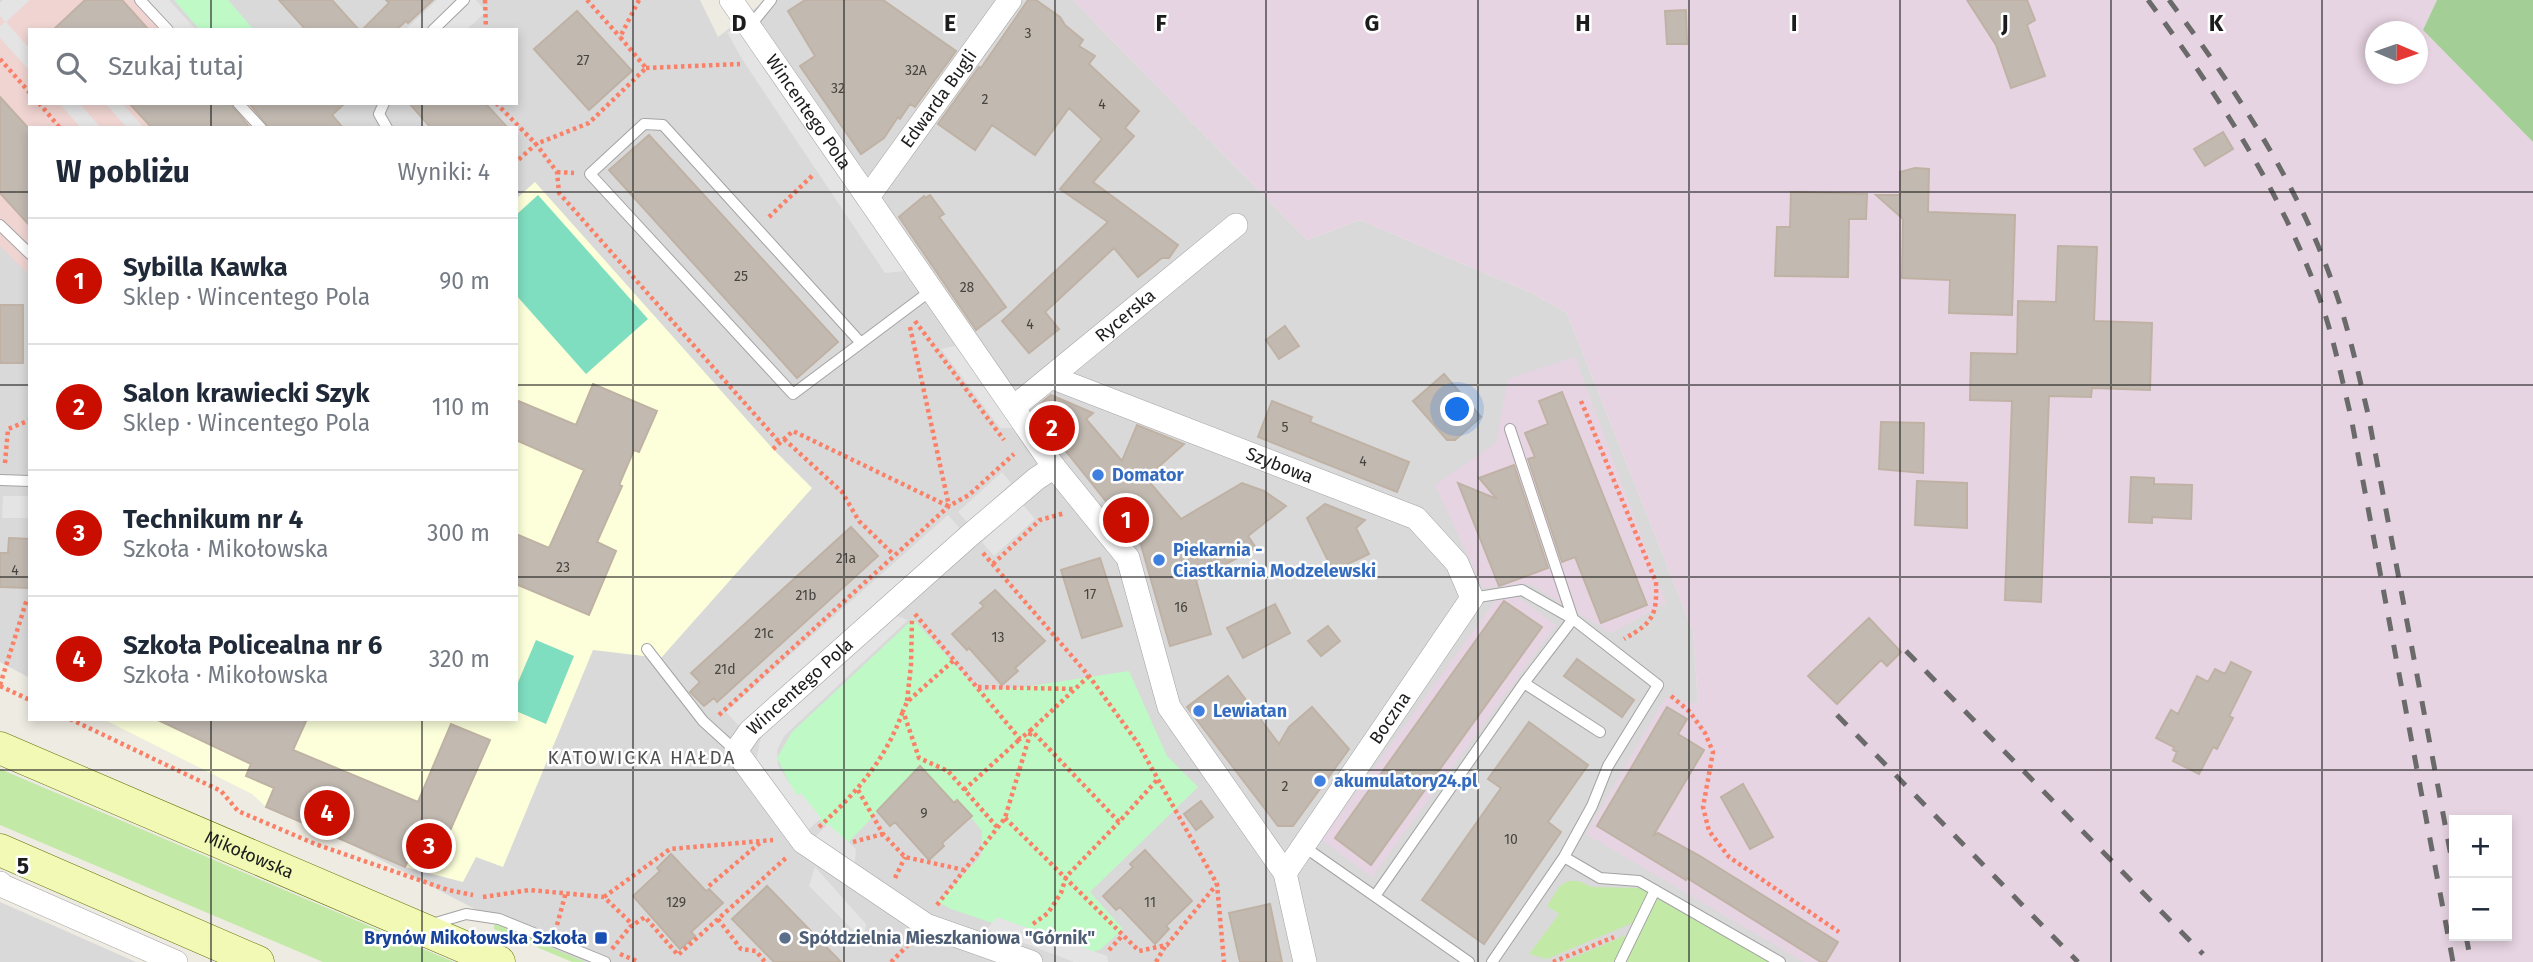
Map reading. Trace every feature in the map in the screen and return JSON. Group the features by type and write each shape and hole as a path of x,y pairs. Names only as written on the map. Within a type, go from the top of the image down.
{"main road":[{"name":"Mikołowska","path":"0,748 499,962"},
{"path":"0,850 258,962"}],"street":[{"name":"Wincentego Pola","path":"731,0 1054,467 1128,558 1170,707 1285,873 1305,962"},
{"name":"Edwarda Bugli","path":"868,197 1010,0"},
{"name":"Rycerska","path":"1013,407 1236,225"},
{"name":"Szybowa","path":"1051,377 1416,518 1457,563 1472,598"},
{"name":"Wincentego Pola","path":"1031,962 919,933 904,912 803,842 736,751 750,731 969,536 1054,467"},
{"name":"Boczna","path":"1285,873 1472,598"},
{"path":"0,883 176,962"}],"lane":[{"path":"140,0 166,28"},
{"path":"435,28 464,0"},
{"path":"750,26 771,0"},
{"path":"240,105 259,126"},
{"path":"383,105 379,114 386,126"},
{"path":"862,343 663,125 644,124 590,174 793,394 862,343 933,289"},
{"path":"0,225 28,252"},
{"path":"1510,429 1573,620"},
{"path":"0,480 28,481"},
{"path":"1472,598 1522,590 1573,620 1658,685 1608,766 1592,806 1564,857 1492,962"},
{"path":"1375,896 1524,683 1573,620"},
{"path":"647,649 708,725 736,751"},
{"path":"1524,683 1600,732"},
{"path":"1303,845 1469,962"},
{"path":"1564,857 1600,878 1639,881 1780,962"},
{"path":"1620,962 1655,890"},
{"path":"418,928 466,914 499,919 604,962"}],"path":[{"path":"485,0 486,28"},
{"path":"587,0 646,68"},
{"path":"620,37 639,0"},
{"path":"0,59 28,91"},
{"path":"518,160 536,144 589,123 646,68 740,64"},
{"path":"41,105 58,126"},
{"path":"498,105 536,144 557,172 559,193 782,441 842,492 859,521 894,555"},
{"path":"757,229 814,173"},
{"path":"906,309 949,506"},
{"path":"906,309 1021,462"},
{"path":"1581,401 1656,582 1657,609 1641,629 1609,647"},
{"path":"6,458 8,429 28,421"},
{"path":"774,449 793,431 949,506"},
{"path":"708,725 949,506 968,495 1014,454"},
{"path":"993,564 1040,520 1065,513"},
{"path":"969,536 1089,676 1137,742 1217,884 1224,962"},
{"path":"28,599 0,686 28,699"},
{"path":"612,950 633,925 645,917 678,955 858,790 893,739 907,702 912,611 1020,739"},
{"path":"907,702 954,660"},
{"path":"964,790 1089,676"},
{"path":"1658,685 1689,711 1705,733 1713,752 1703,807 1709,831 1729,858 1839,932"},
{"path":"976,687 1075,689"},
{"path":"903,711 919,758 948,771 997,827"},
{"path":"73,721 221,791 238,811 302,839 448,890 494,899"},
{"path":"891,962 919,933 934,909 1005,818 1031,730"},
{"path":"1031,730 1119,822"},
{"path":"1033,924 1048,913 1061,893 1066,877 1157,780"},
{"path":"858,790 883,834 905,857 964,870"},
{"path":"1005,818 1139,951 1167,944"},
{"path":"853,842 883,834"},
{"path":"604,897 670,849 777,840"},
{"path":"709,886 761,841"},
{"path":"893,882 905,857"},
{"path":"1156,962 1167,944 1217,884"},
{"path":"483,897 530,890 604,897 633,925"},
{"path":"557,926 566,892"},
{"path":"718,919 741,949 755,951 765,962"},
{"path":"544,921 568,931"},
{"path":"1553,962 1637,927"},
{"path":"1109,950 1123,935"},
{"path":"601,945 639,962"}],"shaded area":[{"path":"0,0 700,0 718,37 766,0 1073,0 1307,240 1360,220 1534,294 1567,313 1693,631 1698,704 1865,962 577,962 114,721 518,721 518,126 28,126 28,677 0,662"},
{"path":"3,0 30,0 6,22 28,47 28,69 0,38 0,26 5,22 0,16 0,3"},
{"path":"5,0 167,0 191,28 28,28 28,105 261,105 279,126 28,126 28,274 0,246 0,7"},
{"path":"144,0 169,0 194,28 170,28"},
{"path":"437,0 476,0 486,12 468,28 407,28"},
{"path":"1073,0 2437,0 2427,21 2365,21 2365,84 2428,84 2428,35 2533,142 2533,962 1804,962 1586,834 1665,698 1698,704 1693,631 1567,313 1534,294 1360,220 1307,240"},
{"path":"744,29 905,271 885,273 742,59 727,32"},
{"path":"61,105 81,105 99,126 79,126"},
{"path":"107,105 124,105 142,126 125,126"},
{"path":"535,182 773,449 812,488 661,658 593,650 503,867 476,857 463,882 405,867 266,807 252,794 107,721 518,721 518,197"},
{"path":"959,345 1019,428 1000,428 941,349"},
{"path":"1575,357 1666,603 1611,633 1530,584 1483,588 1435,485 1496,443 1508,379"},
{"path":"1002,472 1011,483 968,523 958,512"},
{"path":"3,496 28,496 28,518 2,518"},
{"path":"1023,505 1035,519 994,556 982,542"},
{"path":"948,515 962,531 741,728 726,712"},
{"path":"1513,594 1556,625 1372,877 1322,840 1498,597"},
{"path":"892,614 908,620 784,736 777,750 778,765 797,795 801,793 821,818 808,830 756,761 760,741 770,723"},
{"path":"828,824 856,849 854,871 816,836"},
{"path":"815,867 866,924 863,940 809,886"},
{"path":"0,902 136,962 0,962"},
{"path":"997,917 1107,956 1108,962 1074,962 987,929"}],"green space":[{"path":"174,0 228,0 252,28 198,28"},
{"path":"2437,0 2533,0 2533,142 2428,35 2427,21"},
{"path":"538,195 648,319 586,374 518,297 518,213"},
{"path":"913,619 979,691 1129,671 1167,756 1198,787 1090,892 1123,929 1101,949 1086,955 951,909 938,902 981,856 982,831 958,801 954,803 920,767 846,845 797,798 777,758 792,732"},
{"path":"536,640 574,656 546,724 518,712 518,682"},
{"path":"0,769 454,962 323,962 0,825"},
{"path":"1568,881 1578,881 1592,887 1639,888 1769,962 1624,962 1644,918 1547,959 1529,954 1559,914 1547,906 1560,886"},
{"path":"494,925 585,962 572,962 494,929"},
{"path":"1629,934 1615,962 1565,962 1565,961"}],"building":[{"path":"85,0 122,0 147,28 55,28"},
{"path":"279,0 332,0 357,28 304,28"},
{"path":"386,0 433,0 408,23 406,21 398,28 364,28 389,3"},
{"path":"805,0 883,0 956,51 915,107 910,104 884,138 861,154 800,66 815,56 788,11"},
{"path":"1028,0 1036,0 1060,17 1065,25 1083,40 1079,46 1095,56 1089,64 1139,111 1125,128 1134,136 1093,182 1178,245 1169,258 1162,258 1138,277 1114,248 1045,312 1059,329 1029,353 1002,321 1108,222 1060,189 1102,139 1069,108 1035,155 992,125 975,150 938,124"},
{"path":"1967,0 2027,0 2035,20 2027,25 2045,76 2011,88 1996,45"},
{"path":"1686,10 1687,44 1667,44 1665,11"},
{"path":"577,11 632,71 589,110 534,49"},
{"path":"0,97 28,128 28,224 0,193"},
{"path":"131,105 232,105 248,126 150,126"},
{"path":"251,105 343,105 332,115 341,126 267,126"},
{"path":"411,105 487,105 506,126 429,126"},
{"path":"2223,132 2233,149 2205,166 2194,149"},
{"path":"649,135 838,342 797,378 609,170"},
{"path":"1915,168 1929,169 1928,212 2015,215 2012,315 1949,313 1950,280 1902,278 1903,219 1876,195 1900,195 1900,172"},
{"path":"1791,192 1867,194 1866,219 1849,219 1848,277 1775,276 1777,227 1790,227"},
{"path":"930,195 944,214 939,217 1006,307 976,330 899,217 924,196 925,198"},
{"path":"2058,246 2097,247 2094,321 2152,323 2150,390 2092,388 2091,397 2049,396 2041,602 2005,600 2012,401 1970,400 1971,353 2017,354 2018,301 2056,302"},
{"path":"0,305 23,305 23,363 0,363"},
{"path":"1285,326 1299,346 1279,359 1266,340"},
{"path":"1444,374 1481,417 1455,440 1447,440 1413,401"},
{"path":"593,384 657,411 639,452 634,450 619,485 622,486 597,542 616,551 589,615 518,585 518,535 549,548 584,470 518,441 518,401 576,425"},
{"path":"1562,392 1647,605 1601,623 1575,557 1562,562 1528,459 1535,457 1525,433 1548,424 1539,401"},
{"path":"1051,395 1093,413 1086,419 1122,461 1137,425 1184,444 1146,478 1181,519 1242,483 1264,491 1286,506 1248,536 1256,548 1196,580 1211,634 1170,646 1141,545 1033,410"},
{"path":"1272,401 1312,417 1310,422 1409,462 1397,492 1258,437"},
{"path":"1881,422 1924,423 1923,473 1879,469"},
{"path":"1514,465 1548,568 1499,586 1458,483 1497,499 1479,478"},
{"path":"2131,477 2154,478 2154,484 2192,485 2191,519 2152,517 2152,523 2129,522"},
{"path":"1917,481 1967,483 1967,528 1915,525"},
{"path":"1325,504 1365,520 1356,528 1369,554 1333,571 1307,518"},
{"path":"851,527 878,556 717,702 714,698 704,706 690,692 700,682 691,673"},
{"path":"9,538 28,539 28,588 0,587 0,553 8,553"},
{"path":"1100,558 1122,626 1082,638 1061,570"},
{"path":"995,590 1045,641 1015,668 1018,671 1002,685 969,648 967,650 952,634 984,606 980,603"},
{"path":"1504,601 1542,627 1371,865 1335,838"},
{"path":"1275,604 1290,633 1243,658 1227,628"},
{"path":"1869,618 1901,652 1887,666 1881,660 1837,704 1808,676"},
{"path":"1328,626 1340,641 1321,656 1308,641"},
{"path":"1577,659 1634,700 1622,717 1564,676"},
{"path":"2231,662 2251,672 2229,716 2233,718 2217,749 2213,747 2199,774 2173,761 2177,752 2173,750 2174,747 2156,738 2171,710 2178,714 2197,676 2208,682 2215,669 2225,674"},
{"path":"1228,676 1279,744 1289,727 1312,707 1349,749 1293,826 1278,826 1187,707"},
{"path":"1667,707 1687,719 1678,734 1704,750 1653,836 1658,833 1700,856 1838,942 1826,962 1821,962 1687,878 1686,880 1597,826"},
{"path":"160,721 306,721 293,750 418,802 451,724 490,740 445,842 421,832 405,867 266,807 274,788 246,776 251,764"},
{"path":"1529,722 1588,765 1548,822 1561,832 1484,944 1422,900 1501,788 1488,779"},
{"path":"920,766 954,803 957,800 972,816 942,843 944,846 929,860 895,822 890,826 877,811"},
{"path":"1743,784 1773,837 1750,849 1721,797"},
{"path":"1201,801 1213,817 1196,830 1184,814"},
{"path":"1145,850 1192,901 1166,926 1169,929 1155,944 1120,907 1116,910 1103,896 1133,867 1130,864"},
{"path":"671,854 706,891 709,889 723,903 691,932 695,936 680,949 633,896 660,871 657,868"},
{"name":"Spółdzielnia Mieszkaniowa \"Górnik\"","path":"767,886 841,962 774,962 732,919"},
{"path":"1270,904 1282,962 1240,962 1229,913"}],"railway":[{"path":"2148,0 2221,105 2265,178 2302,254 2323,309 2351,417 2453,962"},
{"path":"2169,0 2218,68 2284,175 2320,251 2340,305 2368,414 2449,845"},
{"path":"1906,651 2203,954"},
{"path":"1837,715 2078,962"},
{"path":"2467,941 2471,962"}],"place":[{"name":"Salon krawiecki Szyk","path":"1052,428"},
{"name":"Domator","path":"1098,475"},
{"name":"Sybilla Kawka","path":"1126,520"},
{"name":"Piekarnia - Ciastkarnia Modzelewski","path":"1159,560"},
{"name":"Lewiatan","path":"1199,711"},
{"name":"akumulatory24.pl","path":"1320,781"},
{"name":"Szkoła Policealna nr 6","path":"327,813"},
{"name":"Technikum nr 4","path":"429,846"},
{"name":"Brynów Mikołowska Szkoła","path":"601,938"},
{"name":"Spółdzielnia Mieszkaniowa \"Górnik\"","path":"785,938"}],"district":[{"name":"KATOWICKA HAŁDA","path":"642,757"}]}
